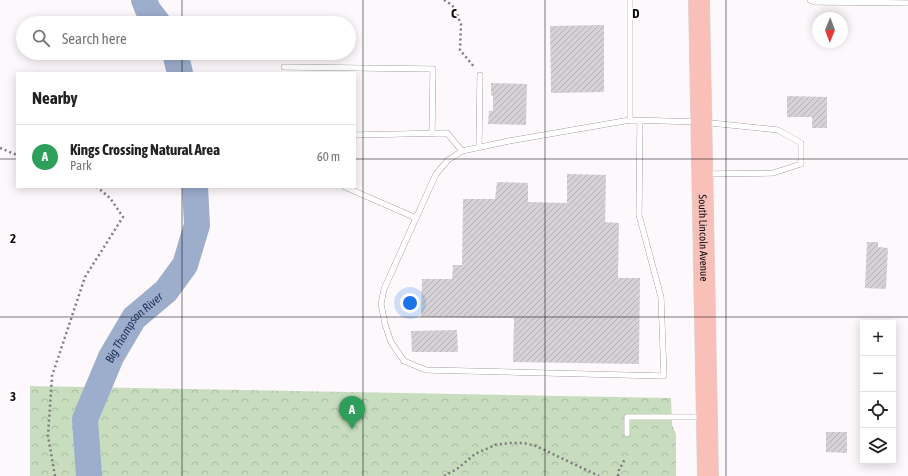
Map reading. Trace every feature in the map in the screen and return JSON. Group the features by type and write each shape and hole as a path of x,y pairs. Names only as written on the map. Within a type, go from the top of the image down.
{"highway":[{"name":"South Lincoln Avenue","path":"699,0 708,476"}],"lane":[{"path":"630,0 630,120"},
{"path":"810,0 815,2 908,3"},
{"path":"284,67 433,69 432,134"},
{"path":"479,147 480,75"},
{"path":"640,120 639,215 661,297 664,376 426,370 404,360 391,342 384,324 381,304 384,290 436,174 448,160 462,151 630,120 640,120 701,122 778,130 801,143 800,164 773,173 702,174"},
{"path":"356,135 447,133 462,151"},
{"path":"347,188 416,218"},
{"path":"627,434 627,417 708,417"}],"path":[{"path":"444,0 452,5 461,24 460,50 480,75"},
{"path":"0,148 16,155"},
{"path":"55,476 48,436 52,376 65,341 85,277 123,217 110,198 98,188"},
{"path":"444,476 457,469 475,454 495,445 510,443 524,443 536,446 599,476"},
{"path":"614,476 618,475 625,459"}],"green space":[{"path":"30,386 671,398 672,425 676,434 676,476 30,476"}],"building":[{"path":"604,25 604,92 551,93 550,26"},
{"path":"491,83 527,84 526,125 488,124 489,111 493,111"},
{"path":"787,96 827,97 827,128 812,128 812,117 787,117"},
{"path":"567,174 606,175 605,222 619,223 618,278 640,278 639,364 513,362 514,318 421,317 422,279 452,279 453,265 462,265 463,199 495,199 497,182 528,183 528,202 567,203"},
{"path":"867,242 878,242 878,247 888,248 886,289 865,288"},
{"path":"457,330 458,352 412,352 411,331"},
{"path":"826,432 847,432 847,453 826,452"}],"waterway":[{"name":"Big Thompson River","path":"144,0 148,10 153,16"},
{"name":"Big Thompson River","path":"177,60 180,72"},
{"name":"Big Thompson River","path":"89,476 85,419 111,357 134,318 166,291 185,265 197,225 195,188"}],"place":[{"name":"Kings Crossing Natural Area","path":"352,429"}]}
